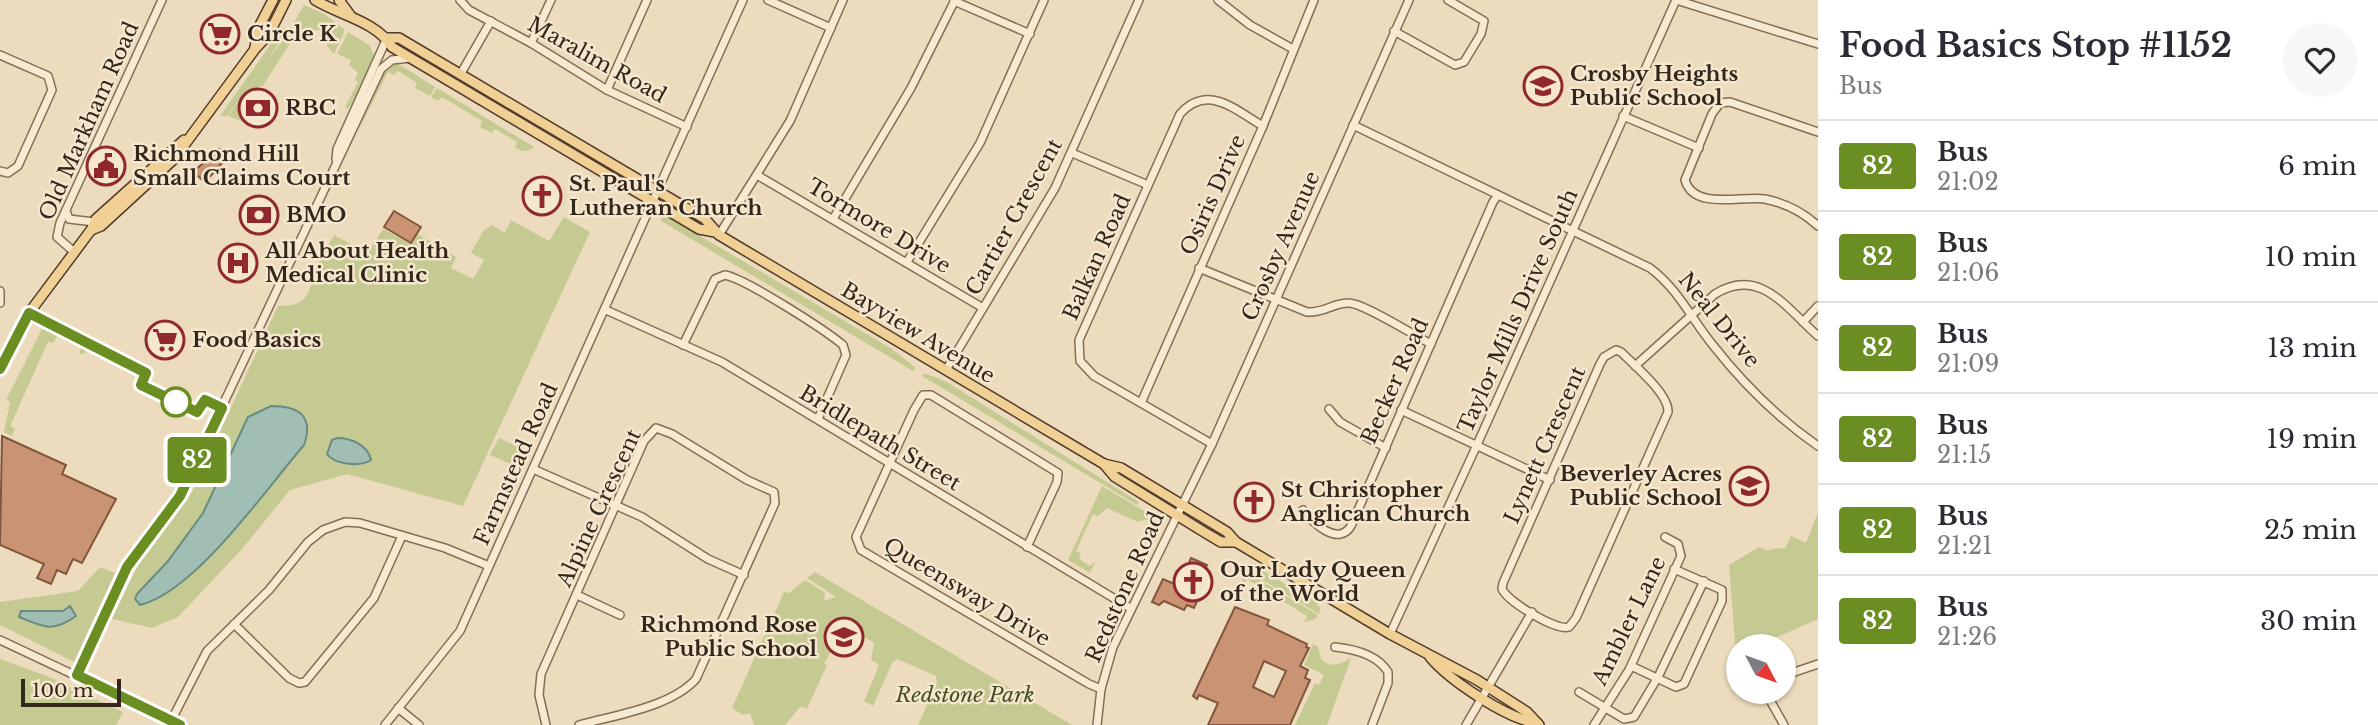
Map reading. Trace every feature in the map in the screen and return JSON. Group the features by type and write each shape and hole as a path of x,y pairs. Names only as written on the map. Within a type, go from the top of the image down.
{"main road":[{"path":"254,49 259,27 273,0"},
{"path":"0,368 29,313 92,226 101,226 174,159 232,83 254,49 270,34 286,0"},
{"name":"Bayview Avenue","path":"315,0 334,12 350,15 387,38 392,47 652,202 699,229 717,233 1104,464 1121,468 1227,533 1236,542 1390,634 1450,664 1488,687 1527,712 1538,724"},
{"name":"Bayview Avenue","path":"339,0 350,15"},
{"name":"Bayview Avenue","path":"387,38 399,38 705,219 717,233"},
{"name":"Bayview Avenue","path":"1104,464 1115,477 1177,515 1222,541 1236,542"},
{"name":"Bayview Avenue","path":"1428,655 1443,673 1521,721 1538,724"}],"street":[{"name":"Old Markham Road","path":"73,251 57,237 66,210 162,0"},
{"name":"Maralim Road","path":"460,0 469,10 531,43 607,90 687,127"},
{"path":"531,43 551,0"},
{"path":"607,90 647,0"},
{"name":"Farmstead Road","path":"385,725 460,631 743,0"},
{"path":"768,0 831,28"},
{"path":"717,233 790,121 843,0"},
{"path":"908,262 980,143 1044,0"},
{"name":"Cartier Crescent","path":"946,370 1055,188 1139,0"},
{"path":"1218,0 1250,25 1293,49"},
{"name":"Osiris Drive","path":"1141,403 1263,126 1314,0"},
{"name":"Crosby Avenue","path":"1182,505 1212,444 1409,0"},
{"path":"1394,31 1455,65 1464,62 1481,34 1483,20 1448,0"},
{"path":"1676,0 1818,44"},
{"name":"Taylor Mills Drive South","path":"1390,634 1676,0"},
{"path":"833,219 918,76 955,1 1030,34"},
{"path":"460,75 491,21"},
{"path":"77,675 127,567 180,496 336,160 341,139 387,38"},
{"path":"0,55 48,76 52,90 18,166 8,173 0,171"},
{"path":"336,160 343,152 381,69 392,60 411,58"},
{"name":"Balkan Road","path":"1212,444 1094,376 1080,361 1078,349 1083,330 1180,114 1194,101 1215,99 1263,126"},
{"path":"1818,132 1730,102 1720,103 1712,114 1685,180 1690,190 1708,198 1766,199 1786,205 1818,226"},
{"path":"1623,116 1699,148"},
{"name":"Neal Drive","path":"1353,125 1650,268 1667,282 1739,377 1818,446"},
{"path":"1072,153 1148,185"},
{"name":"Tormore Drive","path":"757,175 983,308"},
{"name":"Becker Road","path":"1303,510 1310,519 1329,533 1339,536 1348,531 1498,195"},
{"path":"66,210 69,219 92,226"},
{"path":"1199,268 1307,312 1317,313 1344,303 1358,304 1431,344"},
{"path":"683,345 715,279 725,275 741,281 785,306 843,345 846,355 818,419"},
{"path":"1635,366 1692,314 1730,286 1749,284 1769,290 1818,336"},
{"path":"0,291 0,303"},
{"path":"1803,323 1818,306"},
{"name":"Bridlepath Street","path":"606,310 722,362 1130,608"},
{"name":"Lynett Crescent","path":"1616,350 1635,366 1668,404 1665,421 1574,623 1567,629 1559,628 1509,600 1502,589 1505,575 1604,357 1616,350"},
{"name":"Queensway Drive","path":"1027,547 1058,477 1049,466 926,394 919,399 856,537 861,550 1101,689"},
{"path":"1329,409 1340,422 1386,448"},
{"path":"1401,410 1550,480"},
{"name":"Alpine Crescent","path":"546,725 539,695 541,674 648,434 656,428 672,434 747,480 774,492 776,497 772,514 702,669 682,693 579,725"},
{"path":"533,469 642,517 708,559 744,575"},
{"name":"Redstone Road","path":"1097,725 1101,689 1108,661 1130,608 1182,505"},
{"path":"170,723 207,651 269,590 308,542 323,530 338,524 353,523 445,548 489,566"},
{"path":"234,624 292,680 305,682 374,598 402,536"},
{"name":"Ambler Lane","path":"1594,725 1631,666 1681,551 1678,544 1665,537"},
{"path":"1631,666 1676,687 1684,684 1722,601 1722,590 1674,569"},
{"path":"1579,692 1624,719 1632,718 1658,677 1704,581"},
{"path":"577,595 620,615"},
{"path":"1466,725 1532,612"},
{"path":"0,640 77,675 170,723 180,725"},
{"path":"1335,647 1357,649 1385,667 1388,672 1388,683 1372,725"},
{"path":"1796,672 1818,664"},
{"path":"1772,704 1784,725"},
{"path":"398,708 419,725"}],"green space":[{"path":"304,5 324,14 345,30 334,54 321,31 309,31 298,36 288,33"},
{"path":"283,27 287,29 265,65 227,116 220,116"},
{"path":"348,32 369,45 375,57 347,109 345,107 358,82 355,80 358,73 349,65 351,60 337,54"},
{"path":"286,35 291,40 289,45 262,87 259,86 244,106 244,110 261,123 256,127 228,116"},
{"path":"397,63 435,87 430,96 415,88 417,83 398,71 394,75 388,72 357,133 385,71"},
{"path":"437,88 534,147 527,151 520,150 515,147 517,142 495,129 492,133 480,127 482,121 442,97 438,101 431,97"},
{"path":"663,214 892,349 916,368 913,371 661,221"},
{"path":"564,217 590,232 463,506 347,474 290,490 242,549 178,617 152,628 112,619 137,567 191,494 278,306 296,304 306,296 318,263 334,235 362,250 373,245 383,229 412,244 418,234 456,257 451,268 473,279 484,260 471,253 483,231 492,225 505,233 511,220 549,241"},
{"path":"42,329 82,346 86,352 79,353 81,348 57,336 53,343 48,342 10,426 15,429 12,436 4,432 10,402 6,400"},
{"path":"924,373 947,382 1139,502 1137,505 922,376"},
{"path":"499,438 528,451 520,468 490,455"},
{"path":"1102,486 1154,517 1138,522 1107,508 1098,516 1093,514 1076,551 1081,553 1079,559 1090,566 1095,562 1090,573 1068,560"},
{"path":"1818,512 1818,619 1784,634 1734,634 1729,565 1759,547 1770,551 1785,548 1791,536 1806,543"},
{"path":"1250,563 1316,602 1320,608 1319,614 1244,569"},
{"path":"100,567 115,573 74,662 0,625 0,602 78,591"},
{"path":"1243,570 1318,615 1316,619 1304,622 1307,616 1247,579 1244,584 1241,577"},
{"name":"Richmond Rose Public School","path":"815,572 1072,725 918,725 937,683 936,676 897,659 892,663 873,706 864,701 878,668 878,664 871,660 874,643 853,630 851,633 843,629 824,664 827,665 807,709 801,706 785,725 754,725 750,713 743,715 732,708 784,592 789,593 805,580 825,593 824,601 836,597 807,578"},
{"path":"1313,644 1318,647 1321,659 1329,664 1340,664 1351,658 1327,725 1295,725 1315,683 1319,685 1324,675 1304,665"},
{"path":"0,659 47,676 123,712 116,725 0,725"}],"water":[{"path":"271,406 289,408 302,415 307,427 304,445 250,512 206,560 161,596 140,605 135,599 137,594 168,561 203,513 248,417"},
{"path":"337,438 358,443 366,450 371,460 361,464 348,464 331,458 327,454 332,440"},
{"path":"70,606 76,616 60,625 42,626 19,617 21,611 63,611"}],"building":[{"name":"RBC","path":"255,94 273,107 262,122 244,109"},
{"name":"Richmond Hill Small Claims Court","path":"107,147 120,153 105,184 93,178"},
{"path":"219,149 224,151 221,158 224,161 205,182 193,172"},
{"name":"St. Paul's Lutheran Church","path":"549,180 558,186 543,211 529,202 536,189 542,192"},
{"path":"394,211 421,227 411,243 384,227"},
{"path":"2,436 66,465 62,474 116,499 82,563 73,559 66,574 57,570 51,584 37,578 44,564 0,545"},
{"name":"St Christopher Anglican Church","path":"1243,493 1259,500 1260,495 1270,499 1264,515 1238,505"},
{"name":"Our Lady Queen of the World","path":"1191,558 1207,565 1204,571 1209,574 1194,608 1187,605 1184,610 1164,601 1159,605 1152,602 1163,579 1179,586"},
{"path":"1235,607 1269,620 1267,625 1307,644 1306,647 1309,648 1300,666 1308,670 1305,678 1310,680 1290,725 1208,725 1218,703 1199,695 1197,699 1193,696","holes":["1264,661 1286,671 1274,697 1253,687"]}],"bus line":[{"name":"82","path":"0,369 29,313 146,373 141,385 197,412 205,400 222,408 180,496 127,567 77,675 180,725"}],"place":[{"name":"Circle K","path":"220,34"},
{"name":"Crosby Heights Public School","path":"1543,86"},
{"name":"RBC","path":"258,108"},
{"name":"Richmond Hill Small Claims Court","path":"106,166"},
{"name":"St. Paul's Lutheran Church","path":"542,196"},
{"name":"BMO","path":"259,215"},
{"name":"All About Health Medical Clinic","path":"238,263"},
{"name":"Food Basics","path":"165,340"},
{"name":"Beverley Acres Public School","path":"1749,486"},
{"name":"St Christopher Anglican Church","path":"1254,502"},
{"name":"Our Lady Queen of the World","path":"1193,582"},
{"name":"Richmond Rose Public School","path":"844,637"}],"park label":[{"name":"Redstone Park","path":"965,695"}]}
